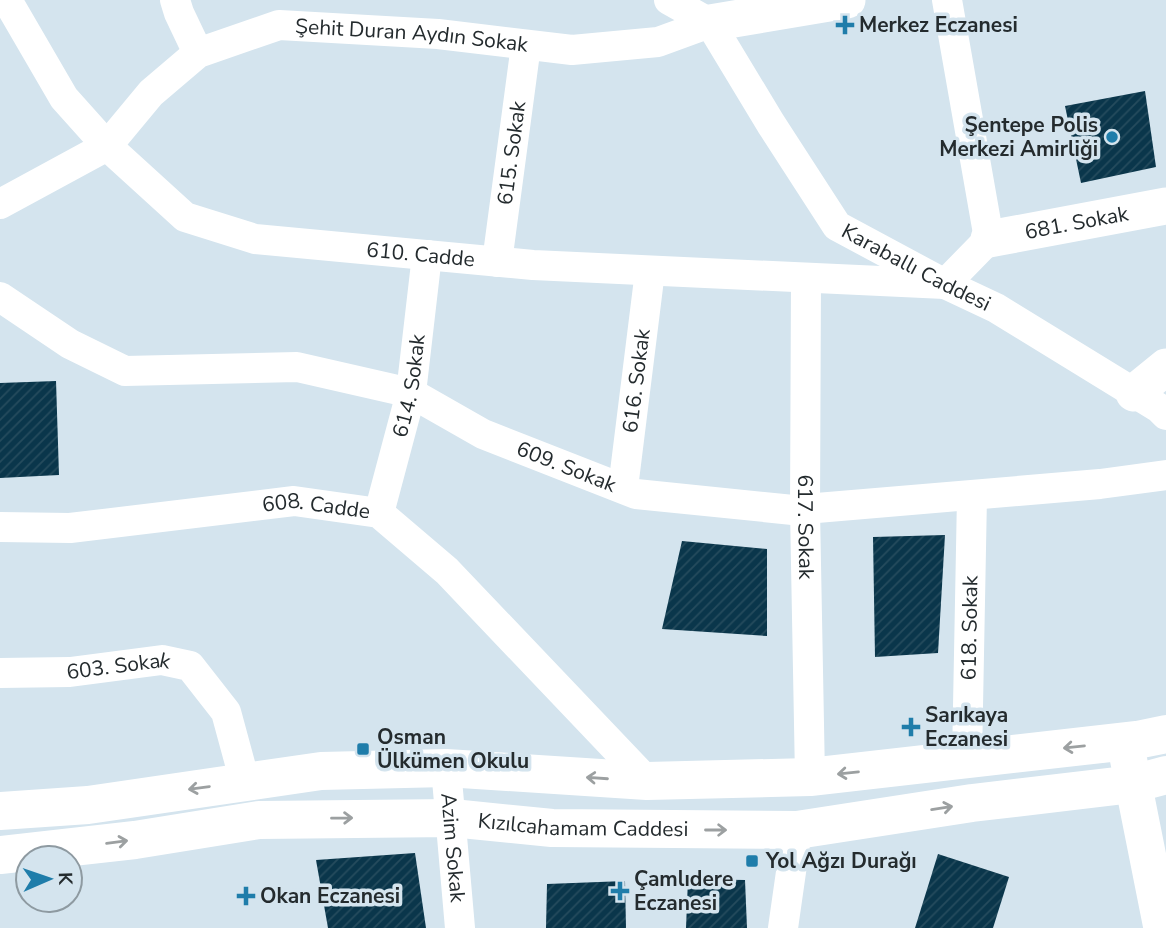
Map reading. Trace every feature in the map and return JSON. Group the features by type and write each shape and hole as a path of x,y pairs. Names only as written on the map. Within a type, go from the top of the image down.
{"main road":[{"path":"0,811 88,805 321,771 446,768 647,781 810,777 1125,742 1166,734"},
{"name":"Kızılcahamam Caddesi","path":"7,857 259,820 452,818 552,828 797,830 1150,779"}],"street":[{"name":"610. Cadde","path":"7,0 64,98 107,146 185,217 255,239 497,262 945,284"},
{"path":"175,0 198,53"},
{"name":"Karaballı Caddesi","path":"669,0 710,23 837,226 996,308 1159,408 1166,415"},
{"path":"710,23 847,0"},
{"path":"945,284 989,239 947,0"},
{"name":"Şehit Duran Aydın Sokak","path":"0,204 107,146 151,93 198,53 279,25 438,34 572,50 659,42 710,23"},
{"name":"615. Sokak","path":"497,262 526,45"},
{"name":"681. Sokak","path":"989,239 1166,206"},
{"name":"614. Sokak","path":"379,513 411,393 427,255"},
{"name":"616. Sokak","path":"623,488 650,271"},
{"name":"617. Sokak","path":"806,279 805,510 810,777"},
{"name":"609. Sokak","path":"0,297 70,344 125,371 297,366 411,393 483,435 636,494 805,510 972,496 1166,475"},
{"path":"1134,393 1166,367"},
{"name":"618. Sokak","path":"967,759 972,496"},
{"name":"608. Cadde","path":"0,527 70,528 294,501 379,513 447,571 647,781"},
{"name":"603. Sokak","path":"0,673 70,671 162,660 190,666 226,712 245,782"},
{"path":"1125,742 1150,779 1162,928"},
{"name":"Azim Sokak","path":"446,768 460,928"},
{"path":"783,928 797,830"}],"building":[{"name":"Şentepe Polis Merkezi Amirliği","path":"1145,91 1156,167 1081,183 1065,106"},
{"path":"56,381 59,475 0,478 0,383"},
{"path":"945,535 938,653 875,657 873,537"},
{"path":"682,541 767,549 767,636 662,629"},
{"path":"415,853 426,928 328,928 316,860"},
{"path":"938,854 1009,877 993,928 915,928"},
{"path":"688,879 745,880 747,928 686,928"},
{"path":"625,881 626,928 546,928 547,884"}],"place":[{"name":"Merkez Eczanesi","path":"845,25"},
{"name":"Şentepe Polis Merkezi Amirliği","path":"1112,137"},
{"name":"Sarıkaya Eczanesi","path":"911,727"},
{"name":"Osman Ülkümen Okulu","path":"363,749"},
{"name":"Yol Ağzı Durağı","path":"752,861"},
{"name":"Çamlıdere Eczanesi","path":"620,891"},
{"name":"Okan Eczanesi","path":"246,896"}]}
